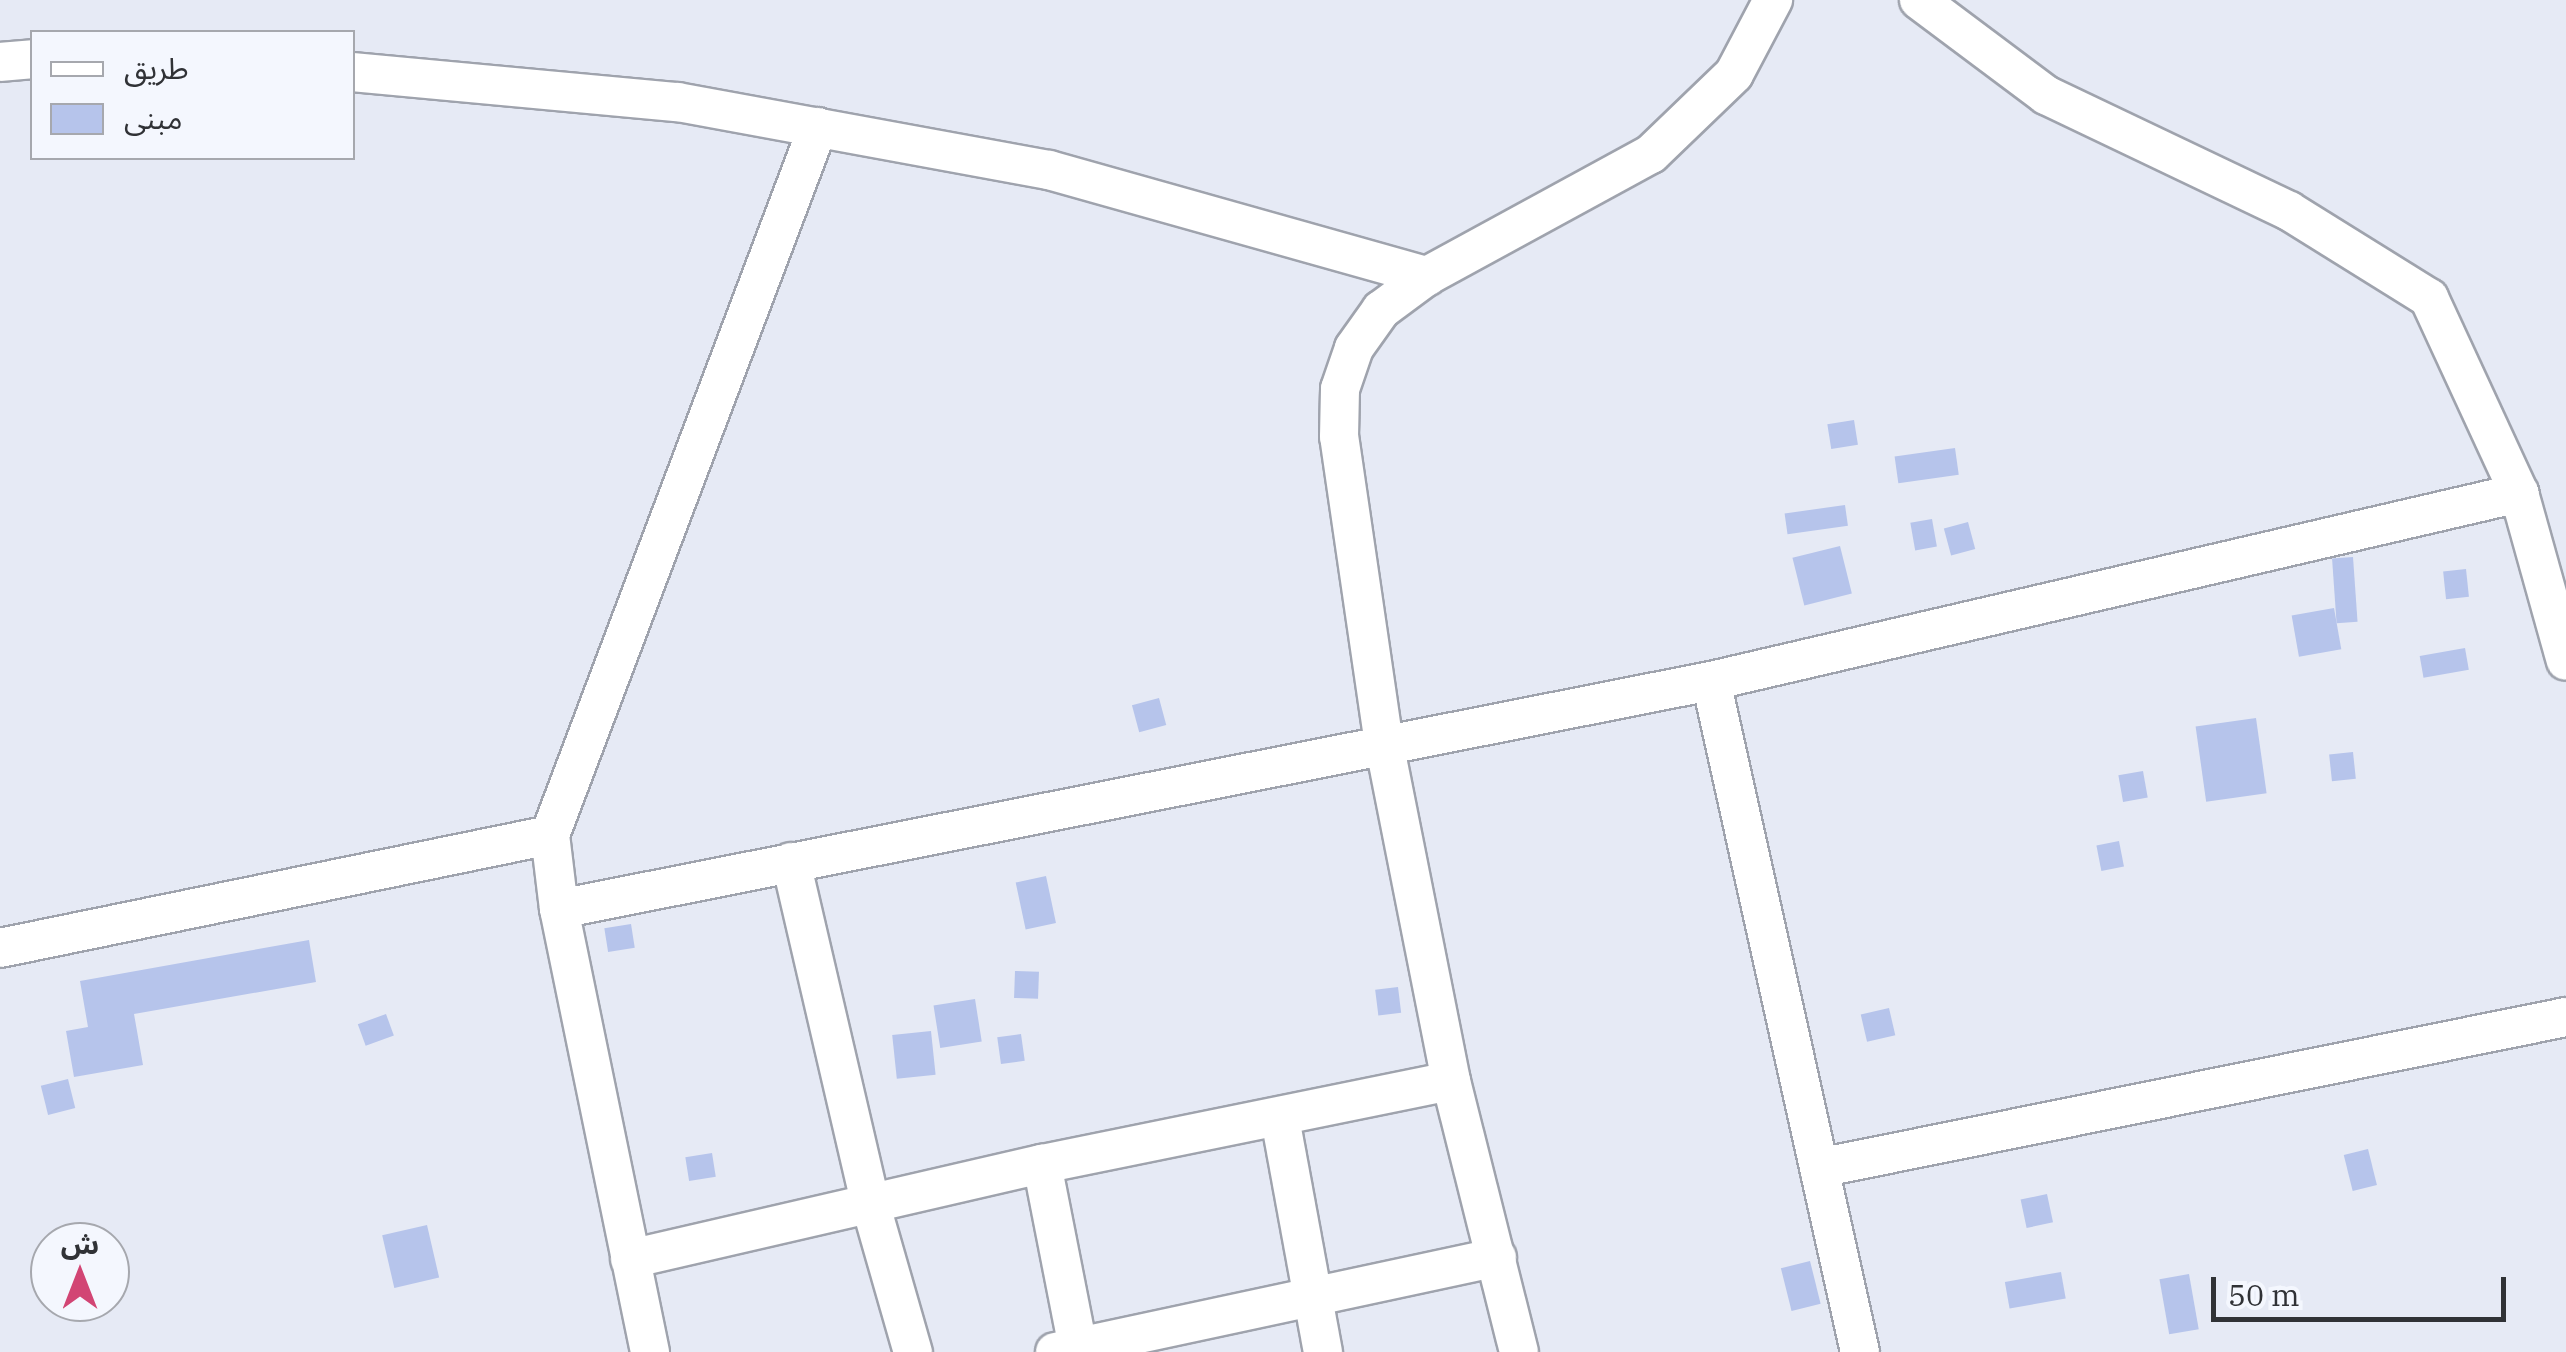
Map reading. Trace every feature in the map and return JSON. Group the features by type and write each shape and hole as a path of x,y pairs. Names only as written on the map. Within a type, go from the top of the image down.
{"street":[{"path":"1519,1352 1451,1080 1384,744 1338,437 1340,390 1354,348 1381,310 1427,276 1651,154 1734,74 1772,0"},
{"path":"1919,0 2046,96 2289,211 2429,298 2519,493 2566,661"},
{"path":"0,62 30,59"},
{"path":"355,72 678,102 1050,170 1427,276"},
{"path":"650,1352 559,909 550,835 818,128"},
{"path":"559,909 1711,681 2519,493"},
{"path":"1711,681 1860,1352"},
{"path":"0,948 550,835"},
{"path":"791,862 871,1206 913,1352"},
{"path":"1819,1168 2566,1017"},
{"path":"630,1259 1042,1164 1451,1080"},
{"path":"1280,1118 1323,1352"},
{"path":"1042,1164 1071,1350 1314,1292 1497,1257"}],"building":[{"path":"1854,420 1858,445 1831,449 1827,424"},
{"path":"1955,448 1959,475 1898,483 1895,456"},
{"path":"1845,505 1848,526 1788,534 1785,513"},
{"path":"1932,519 1937,547 1915,550 1910,523"},
{"path":"1968,522 1975,549 1951,556 1944,528"},
{"path":"1840,546 1852,594 1804,605 1792,558"},
{"path":"2353,557 2358,622 2337,623 2332,558"},
{"path":"2466,569 2469,597 2446,599 2443,571"},
{"path":"2334,608 2341,649 2299,657 2292,615"},
{"path":"2465,648 2469,670 2424,678 2420,656"},
{"path":"1159,698 1166,725 1139,732 1132,705"},
{"path":"2256,718 2267,793 2206,802 2196,726"},
{"path":"2353,752 2356,779 2332,781 2329,755"},
{"path":"2143,771 2148,798 2123,802 2118,775"},
{"path":"2119,841 2124,867 2101,871 2096,845"},
{"path":"1046,876 1056,923 1026,929 1016,882"},
{"path":"631,924 635,948 608,952 604,928"},
{"path":"309,940 316,982 134,1014 143,1065 74,1077 66,1031 88,1027 80,981"},
{"path":"1015,971 1039,972 1038,999 1014,998"},
{"path":"1398,987 1401,1013 1378,1016 1375,990"},
{"path":"975,999 982,1041 940,1048 934,1006"},
{"path":"1889,1008 1895,1035 1867,1042 1861,1015"},
{"path":"386,1014 394,1036 366,1046 358,1024"},
{"path":"931,1031 936,1075 897,1079 892,1035"},
{"path":"1021,1034 1025,1061 1001,1064 997,1037"},
{"path":"68,1079 75,1108 48,1115 41,1086"},
{"path":"2368,1149 2377,1185 2353,1191 2344,1155"},
{"path":"712,1153 716,1177 689,1181 685,1157"},
{"path":"2047,1194 2053,1222 2027,1228 2021,1200"},
{"path":"427,1225 439,1278 394,1288 382,1235"},
{"path":"1810,1261 1821,1304 1792,1311 1781,1268"},
{"path":"2061,1272 2066,1299 2010,1308 2005,1282"},
{"path":"2189,1274 2199,1329 2169,1334 2159,1279"}]}
